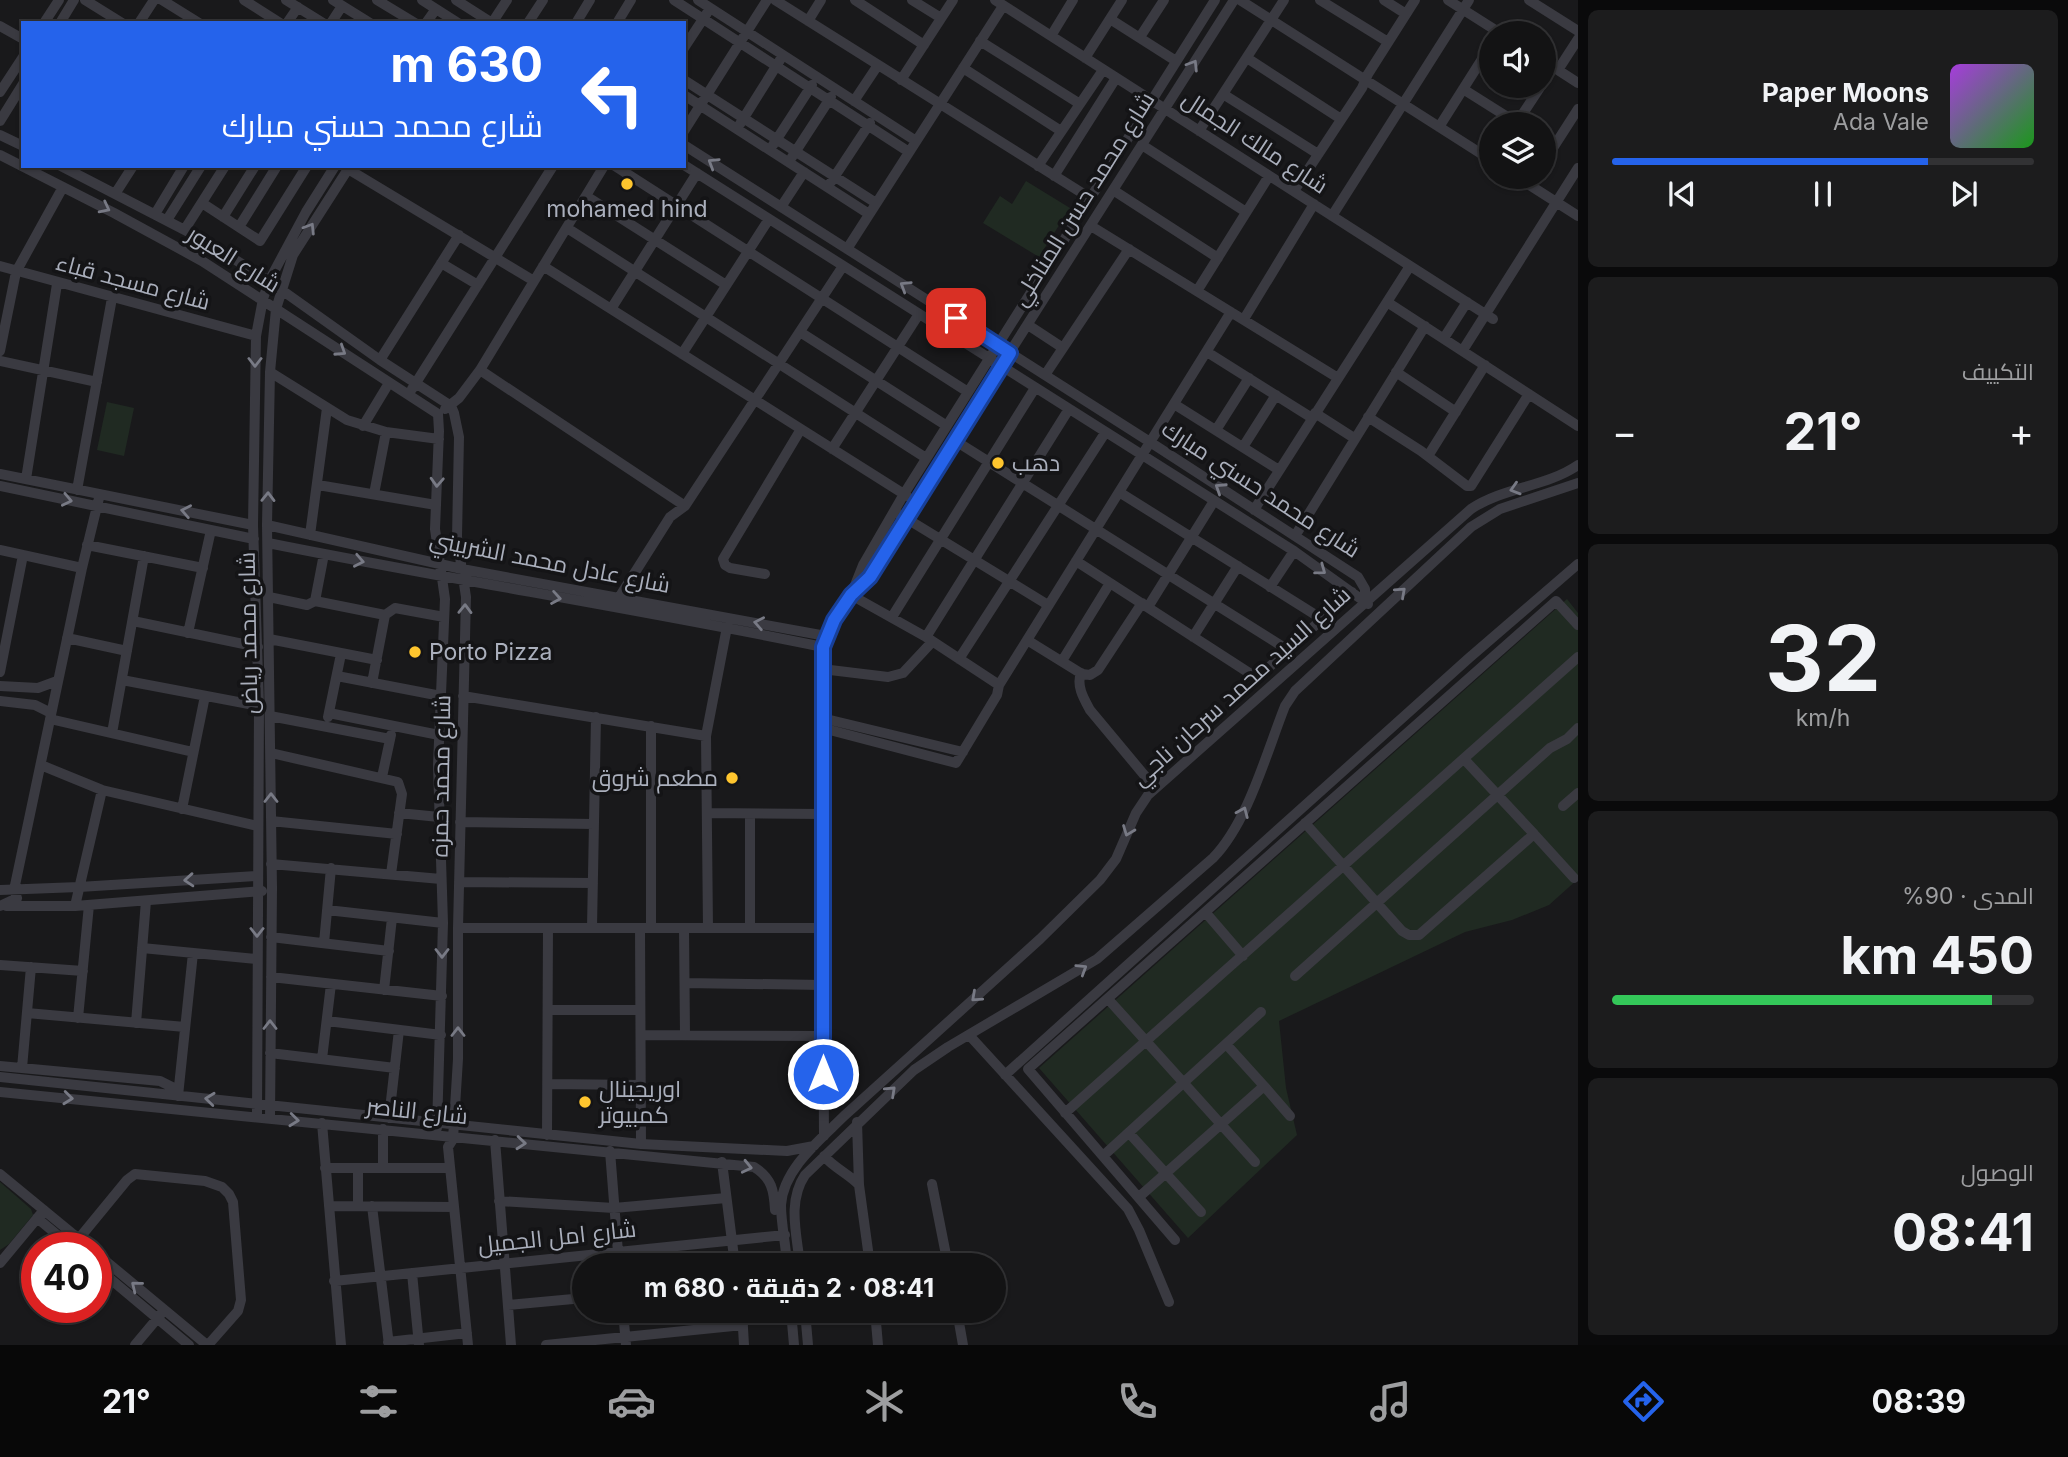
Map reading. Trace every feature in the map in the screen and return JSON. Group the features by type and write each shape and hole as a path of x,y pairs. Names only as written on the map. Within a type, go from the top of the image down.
{"street":[{"path":"45,21 59,0"},
{"path":"61,21 74,0"},
{"path":"85,0 119,21"},
{"path":"140,21 154,0"},
{"path":"162,0 196,21"},
{"path":"244,0 278,21"},
{"path":"286,0 320,21"},
{"path":"377,0 412,21"},
{"path":"422,0 440,15"},
{"path":"456,0 489,21"},
{"path":"493,21 507,0"},
{"path":"529,21 543,0"},
{"path":"580,21 590,0"},
{"path":"618,21 631,0"},
{"path":"674,0 909,152"},
{"path":"698,0 916,141"},
{"path":"686,128 767,0"},
{"path":"775,0 1090,198"},
{"path":"808,21 821,0"},
{"path":"855,0 924,45"},
{"path":"912,0 941,18"},
{"path":"901,80 953,0"},
{"path":"1051,36 1073,0"},
{"path":"1139,37 1164,0"},
{"name":"شارع محمد حسن المناخلي","path":"824,1136 824,641 851,595 859,572 904,494 1215,0"},
{"name":"شارع محمد حسن المناخلي","path":"851,595 870,577 1234,0"},
{"path":"1240,0 1479,152"},
{"path":"1199,131 1284,0"},
{"path":"1320,0 1388,42"},
{"path":"1384,0 1406,14"},
{"path":"1294,191 1415,0"},
{"path":"1448,0 1466,5 1485,21"},
{"path":"1529,0 1578,31"},
{"path":"1085,58 1119,1"},
{"path":"332,21 338,3 367,21"},
{"path":"847,249 981,41 999,3"},
{"name":"شارع مالك الجمال","path":"999,3 1489,316"},
{"path":"1332,216 1466,5"},
{"path":"281,21 298,7"},
{"path":"686,45 710,8"},
{"path":"1110,19 1176,61"},
{"path":"0,26 21,38"},
{"path":"1556,61 1578,39"},
{"path":"981,41 1080,104"},
{"path":"737,129 783,55"},
{"path":"1247,58 1341,119"},
{"path":"2,86 21,60"},
{"path":"1439,127 1479,63"},
{"path":"855,101 878,65"},
{"path":"963,68 1061,131"},
{"path":"1556,69 1578,83"},
{"path":"1038,166 1103,70"},
{"path":"769,150 817,77"},
{"path":"1054,176 1116,78"},
{"path":"686,81 876,203"},
{"path":"0,121 21,87"},
{"path":"789,162 836,89"},
{"path":"1463,89 1498,112"},
{"path":"1223,94 1318,154"},
{"path":"686,96 869,214"},
{"path":"1556,143 1578,109"},
{"path":"828,188 875,115"},
{"path":"0,135 21,145"},
{"path":"1142,145 1246,212"},
{"name":"شارع محمد حسني مبارك","path":"686,146 1358,577 1365,589 1365,601"},
{"name":"شارع العبور","path":"0,155 21,166"},
{"name":"شارع محمد حسني مبارك","path":"686,166 1294,551 1365,601"},
{"name":"شارع العبور","path":"26,168 202,261 438,414"},
{"path":"116,194 132,168"},
{"path":"155,214 183,168"},
{"path":"167,220 200,168"},
{"path":"186,229 224,168"},
{"path":"223,217 254,168"},
{"path":"239,227 276,168"},
{"path":"202,203 260,241 304,168"},
{"name":"شارع محمد رياض","path":"270,1118 271,752 253,525 256,336 262,299 269,281 306,212 334,168"},
{"path":"349,168 534,281"},
{"name":"شارع محمد رياض","path":"262,653 270,639 267,525 270,372 276,309 293,255 349,168"},
{"path":"408,395 552,168"},
{"path":"438,414 466,391 603,168"},
{"path":"618,168 968,392"},
{"path":"1463,350 1489,316 1578,168"},
{"name":"شارع العبور","path":"76,169 116,194 204,240 451,405"},
{"path":"781,207 804,172"},
{"path":"611,309 697,173"},
{"path":"1197,291 1269,176"},
{"path":"0,351 16,272 63,187"},
{"path":"1541,189 1578,216"},
{"path":"1113,190 1218,258"},
{"path":"586,195 726,285"},
{"path":"286,200 306,212"},
{"path":"1244,319 1314,204"},
{"path":"789,232 798,217"},
{"path":"682,354 769,219"},
{"path":"1091,226 1338,378"},
{"path":"566,228 926,458"},
{"path":"380,360 459,235"},
{"path":"202,261 207,261 210,257 204,240"},
{"path":"1045,375 1129,249"},
{"path":"441,263 478,285"},
{"path":"1254,510 1410,265"},
{"name":"شارع مسجد قباء","path":"0,266 256,336"},
{"path":"543,266 915,502"},
{"path":"620,596 670,517 685,506 756,401 843,266"},
{"path":"26,479 58,284"},
{"path":"77,490 112,298"},
{"path":"1387,302 1578,426"},
{"path":"1444,338 1467,302"},
{"path":"822,723 892,741 956,763 997,695 999,685 1231,312"},
{"path":"832,449 919,314"},
{"path":"1028,325 1063,348"},
{"path":"1295,536 1425,326"},
{"path":"800,332 947,426"},
{"path":"1207,352 1276,395 1354,438"},
{"path":"0,361 97,382"},
{"path":"1428,456 1485,365"},
{"path":"480,370 685,506"},
{"path":"270,372 327,408 363,426 439,439"},
{"path":"1396,372 1456,412"},
{"path":"1216,430 1249,378"},
{"path":"363,426 389,383"},
{"path":"892,617 1035,388"},
{"path":"1368,417 1428,456 1467,486 1472,485 1529,394"},
{"path":"1243,447 1276,395"},
{"path":"1174,404 1279,470"},
{"name":"شارع محمد حمزه","path":"451,405 458,423 456,520 464,582 458,1059 454,1131 448,1147 468,1345"},
{"path":"310,535 327,408"},
{"path":"822,669 888,677 903,673 929,640 974,561 1069,410"},
{"name":"شارع محمد حمزه","path":"437,1129 443,923 438,782 444,617 436,540 438,414"},
{"path":"765,574 730,568 723,559 801,429"},
{"path":"374,494 386,432"},
{"path":"958,659 1105,433"},
{"path":"954,440 1288,650"},
{"name":"شارع السيد محمد سرحان ناجي","path":"824,1136 1040,939 1106,874 1121,851 1136,813 1155,788 1365,601 1478,504 1494,496 1562,474 1578,465"},
{"path":"0,474 253,525"},
{"name":"شارع السيد محمد سرحان ناجي","path":"824,1156 914,1070 940,1051 1097,959 1220,851 1237,825 1290,698 1300,684 1481,520 1500,509 1578,483"},
{"path":"318,485 436,505"},
{"path":"0,486 254,539"},
{"path":"1119,492 1322,619"},
{"path":"0,906 17,898 14,890 57,681 100,494"},
{"path":"1027,640 1081,673 1090,675 1098,670 1168,574 1214,500"},
{"path":"894,511 1048,605"},
{"name":"شارع عادل محمد الشربيني","path":"267,525 462,569 620,596 727,627 824,641"},
{"path":"188,633 211,530"},
{"name":"شارع عادل محمد الشربيني","path":"268,543 464,582 688,615 824,641"},
{"path":"87,545 203,568"},
{"path":"0,550 82,568"},
{"path":"1270,587 1294,551"},
{"path":"315,601 324,554"},
{"path":"0,672 4,636 23,555"},
{"path":"112,733 144,556"},
{"path":"1076,561 1257,678 1352,592"},
{"path":"1005,1075 1578,564"},
{"path":"1193,636 1238,566"},
{"path":"1062,661 1111,583"},
{"path":"851,595 892,617 999,685"},
{"path":"269,597 307,605 315,601 385,615"},
{"path":"1365,601 1376,615"},
{"path":"1175,1240 1028,1069 1556,601 1578,625"},
{"path":"372,683 385,615 395,608 444,617"},
{"path":"133,621 262,653"},
{"path":"709,928 706,736 727,627"},
{"path":"67,638 127,651"},
{"path":"270,639 377,660"},
{"path":"326,727 341,653"},
{"path":"1065,1113 1578,657"},
{"path":"1081,673 1079,680 1082,696 1090,710 1155,788"},
{"path":"337,676 441,696"},
{"name":"شارع محمد رياض","path":"257,1117 259,706 264,677"},
{"path":"122,680 259,706"},
{"path":"0,686 38,688 57,681"},
{"path":"182,808 205,696"},
{"path":"463,696 706,736"},
{"path":"0,701 35,705 50,716 193,752"},
{"path":"329,713 439,735"},
{"path":"270,716 390,739"},
{"path":"592,928 596,717"},
{"path":"382,777 393,726"},
{"path":"641,1144 640,1010 651,726"},
{"path":"1296,975 1550,748 1567,739 1578,728"},
{"path":"892,741 963,752"},
{"path":"271,752 393,779 400,785 402,794 391,874"},
{"path":"1464,759 1574,878"},
{"path":"41,765 102,790 258,826"},
{"path":"438,782 448,773 461,775"},
{"path":"1337,779 1345,788"},
{"path":"75,906 102,790"},
{"path":"1563,806 1578,793"},
{"path":"399,813 439,817"},
{"path":"707,813 822,814"},
{"path":"750,814 750,928"},
{"path":"271,821 397,834"},
{"path":"460,822 594,824"},
{"path":"1305,823 1402,931 1409,935 1419,934 1534,834"},
{"path":"271,864 441,879"},
{"path":"324,943 331,868"},
{"path":"0,890 257,876"},
{"path":"459,881 593,883"},
{"path":"0,906 75,906 257,893 272,888"},
{"path":"136,1023 146,901"},
{"path":"78,1018 89,905"},
{"path":"327,910 443,923"},
{"path":"1206,913 1243,956"},
{"path":"384,990 392,918"},
{"path":"458,928 822,928"},
{"path":"547,1135 548,928"},
{"path":"684,928 685,1035"},
{"path":"271,937 389,951"},
{"path":"142,948 257,959"},
{"path":"178,1096 193,953"},
{"path":"0,965 83,971"},
{"path":"22,1068 31,967"},
{"path":"271,977 442,996"},
{"path":"323,1059 331,984"},
{"path":"685,984 823,985"},
{"path":"1108,999 1255,1162"},
{"path":"548,1010 640,1010"},
{"path":"1103,1156 1261,1012"},
{"path":"27,1013 185,1027"},
{"path":"327,1021 441,1035"},
{"path":"389,1118 399,1030"},
{"path":"641,1035 823,1036"},
{"path":"969,1035 1128,1209 1169,1302"},
{"path":"929,1040 940,1051"},
{"path":"1226,1044 1290,1116"},
{"path":"270,1053 395,1068"},
{"path":"440,1058 458,1059"},
{"path":"0,1066 160,1081 172,1087 178,1096"},
{"name":"شارع الناصر","path":"0,1077 389,1118 454,1131 787,1151 814,1146"},
{"path":"548,1084 641,1085"},
{"path":"1139,1197 1264,1086"},
{"name":"شارع الناصر","path":"0,1092 383,1129 437,1129"},
{"path":"857,1122 859,1185 868,1253"},
{"path":"322,1123 341,1345"},
{"path":"383,1129 383,1168"},
{"path":"437,1129 440,1142 448,1147"},
{"name":"شارع الناصر","path":"454,1131 495,1140 754,1167 765,1175 774,1191 775,1213 785,1233"},
{"path":"1129,1133 1201,1212"},
{"path":"786,1253 781,1206 784,1190 790,1176 824,1136"},
{"path":"495,1140 511,1345"},
{"path":"610,1151 618,1252"},
{"path":"799,1253 794,1203 805,1175 824,1156 859,1185"},
{"path":"722,1162 734,1253"},
{"path":"326,1168 450,1168"},
{"path":"358,1168 358,1206"},
{"path":"0,1174 60,1232"},
{"path":"84,1232 135,1174 205,1181 222,1187 233,1202 241,1300 238,1311 207,1345 112,1279"},
{"path":"932,1184 946,1253"},
{"path":"499,1201 614,1208 726,1198"},
{"path":"329,1206 454,1207"},
{"path":"372,1206 388,1344 419,1342 467,1333"},
{"path":"2,1257 40,1214"},
{"name":"شارع امل الجميل","path":"334,1282 732,1241 785,1233"},
{"path":"112,1268 161,1314 189,1345"},
{"path":"412,1273 419,1342"},
{"path":"508,1306 572,1299"},
{"path":"135,1345 161,1314"},
{"path":"624,1323 625,1341"},
{"path":"792,1323 794,1345"},
{"path":"806,1323 808,1345"},
{"path":"876,1323 878,1345"},
{"path":"959,1323 963,1345"},
{"path":"546,1345 625,1341 743,1325 744,1345"}],"shaded area":[{"path":"1026,181 1070,208 1039,257 983,223 1000,196 1012,204"},
{"path":"107,402 134,408 124,456 97,450"},
{"path":"1567,599 1578,613 1578,879 1549,905 1512,920 1465,932 1279,1021 1286,1088 1297,1135 1188,1238 1039,1068"},
{"path":"0,1182 31,1209 33,1215 9,1244 0,1250"}],"place":[{"name":"mohamed hind","path":"627,184"},
{"name":"دهب","path":"998,463"},
{"name":"Porto Pizza","path":"415,652"},
{"name":"مطعم شروق","path":"732,778"},
{"name":"اوريجينال كمبيوتر","path":"585,1102"}],"route":[{"path":"823,1074 823,647 834,620 851,595 870,577 1010,353 956,318"}]}
